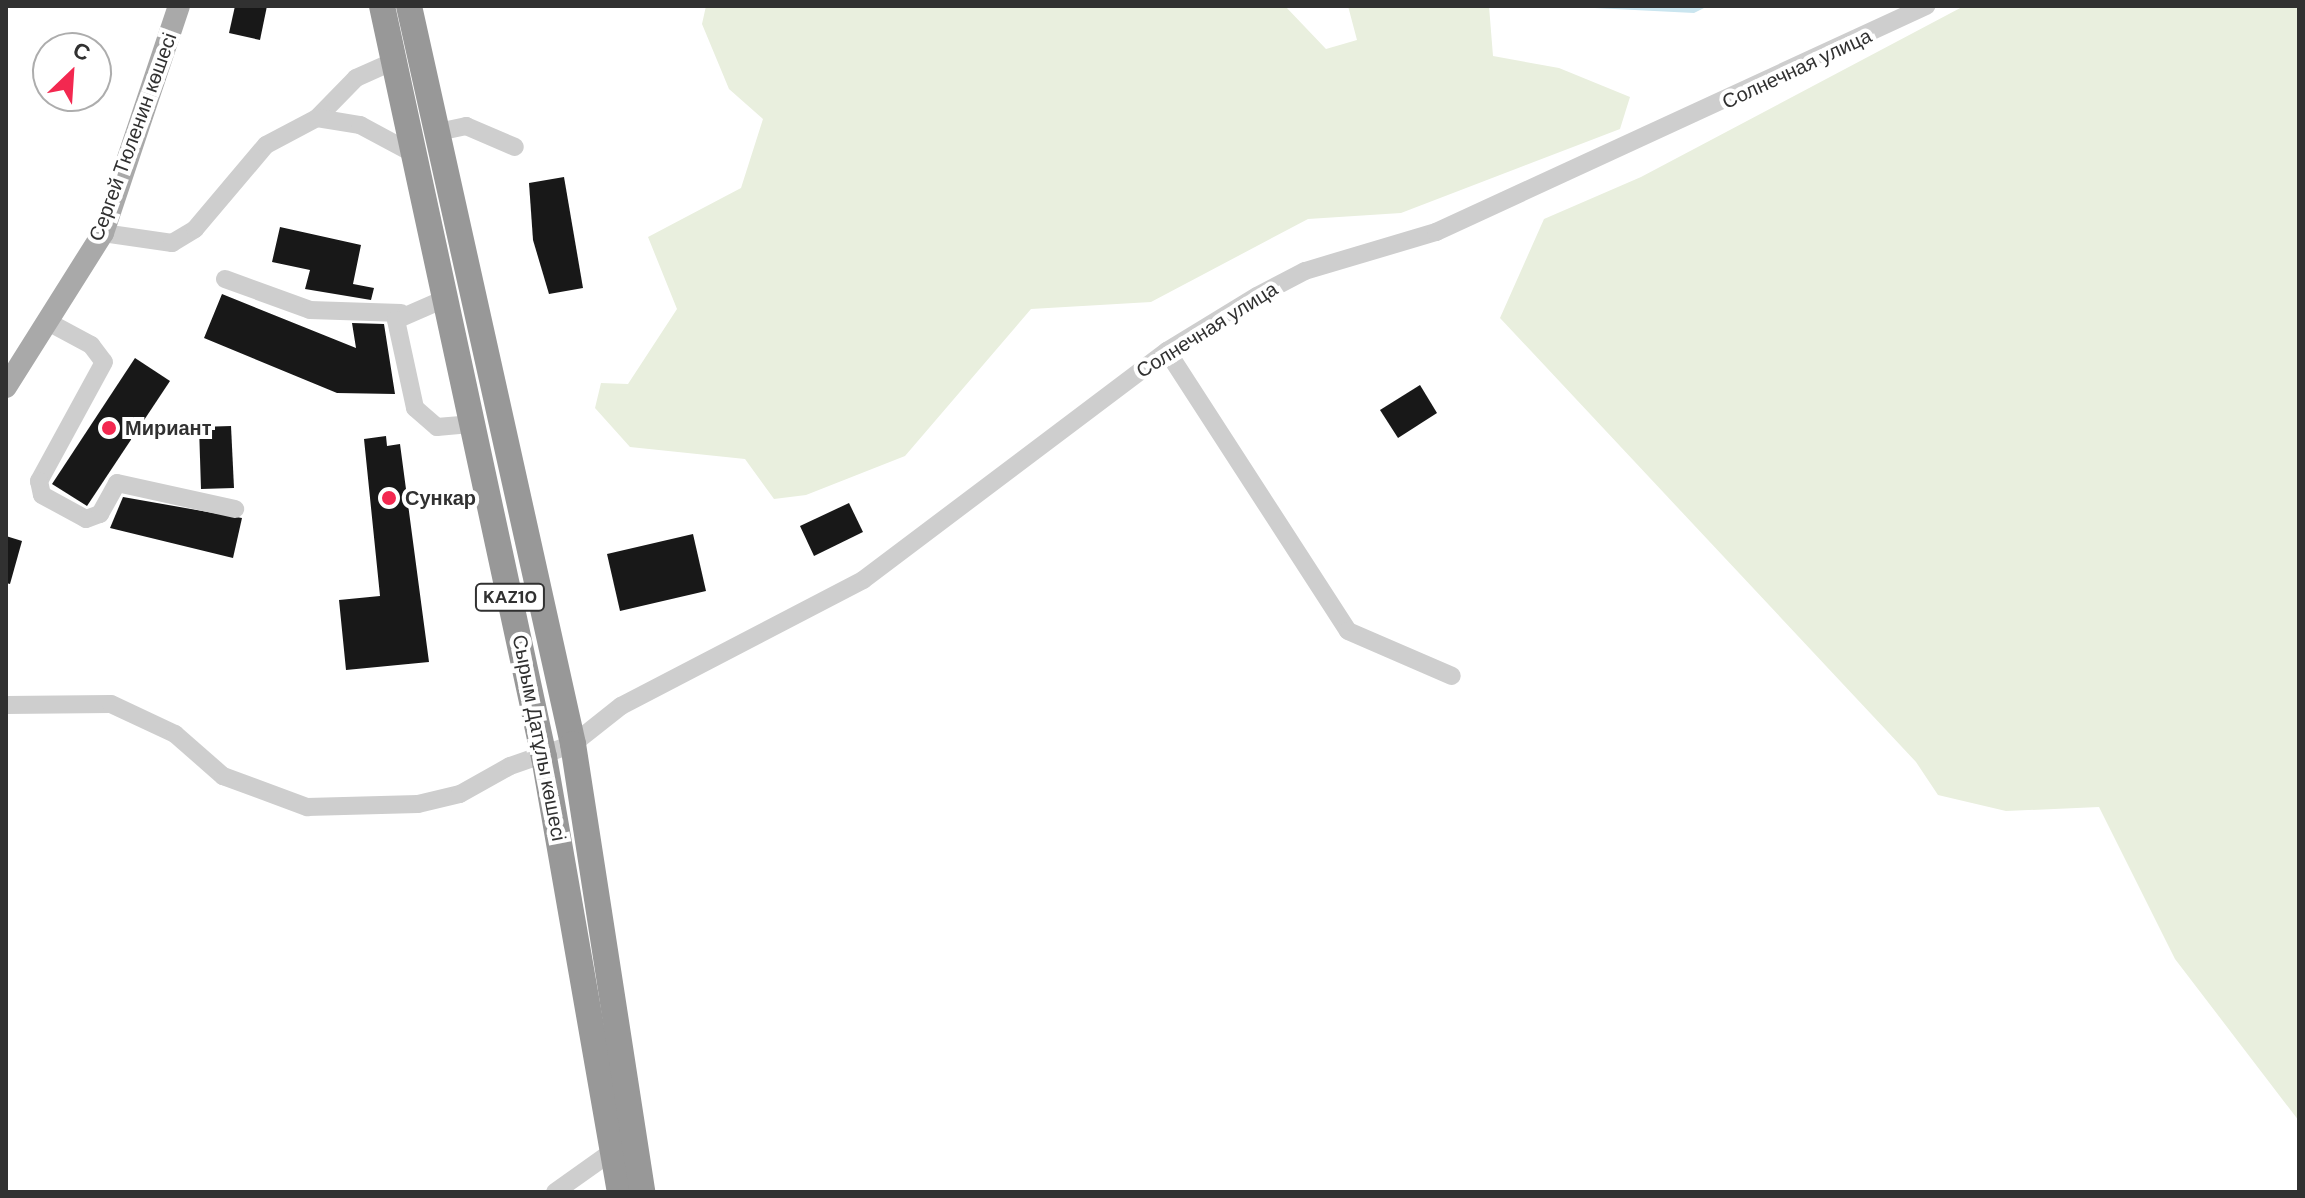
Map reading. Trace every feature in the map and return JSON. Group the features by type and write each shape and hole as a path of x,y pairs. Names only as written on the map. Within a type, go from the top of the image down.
{"highway":[{"name":"Сырым Датұлы көшесі","path":"382,6 442,300 473,424 544,757 620,1192"},
{"name":"Сырым Датұлы көшесі","path":"409,6 573,744 642,1192"}],"main road":[{"name":"Сергей Тюленин көшесі","path":"6,387 50,323 103,233 179,6"}],"street":[{"name":"Солнечная улица","path":"6,705 111,704 175,734 223,776 307,807 418,804 573,744 621,706 863,580 1167,351 1305,271 1436,232 1926,6"},
{"path":"103,233 172,243 195,229 266,145 317,118 356,78 394,61"},
{"path":"317,118 360,125 414,154"},
{"path":"438,132 466,126 515,147"},
{"path":"225,279 310,310 401,313 442,300"},
{"path":"401,313 396,320 415,408 437,427 473,424"},
{"path":"50,323 91,345 104,362 39,481 42,495 86,519 100,514 117,483 235,509"},
{"path":"1167,351 1348,631 1452,676"},
{"path":"555,1192 614,1150"}],"green space":[{"path":"706,6 1285,6 1326,49 1357,40 1348,6 1489,6 1493,56 1559,68 1630,97 1620,129 1401,213 1308,219 1151,302 1031,309 905,456 806,495 774,499 745,459 630,447 595,408 601,383 628,384 677,309 648,237 741,188 763,119 729,89 702,24"},
{"path":"1964,6 2299,6 2299,1121 2175,959 2099,807 2006,811 1938,795 1916,762 1500,318 1544,219 1641,177"}],"water":[{"path":"1555,6 1708,6 1694,13"}],"building":[{"path":"235,6 267,6 260,40 229,33"},
{"path":"564,177 583,288 549,294 533,240 529,183"},
{"path":"280,227 361,245 353,284 374,288 371,300 305,289 310,270 272,262"},
{"path":"222,294 356,348 352,323 384,324 395,394 337,393 204,338"},
{"path":"135,358 170,381 87,506 52,484"},
{"path":"1420,385 1437,413 1398,438 1380,410"},
{"path":"231,426 234,488 201,489 199,427"},
{"path":"386,436 387,446 400,444 429,662 346,670 339,600 380,596 364,439"},
{"path":"123,497 242,518 233,558 110,528"},
{"path":"849,503 863,532 814,556 800,526"},
{"path":"693,534 706,591 620,611 607,554"},
{"path":"6,536 22,541 10,584 6,583"}],"place":[{"name":"Мириант","path":"109,428"},
{"name":"Сункар","path":"389,498"}]}
